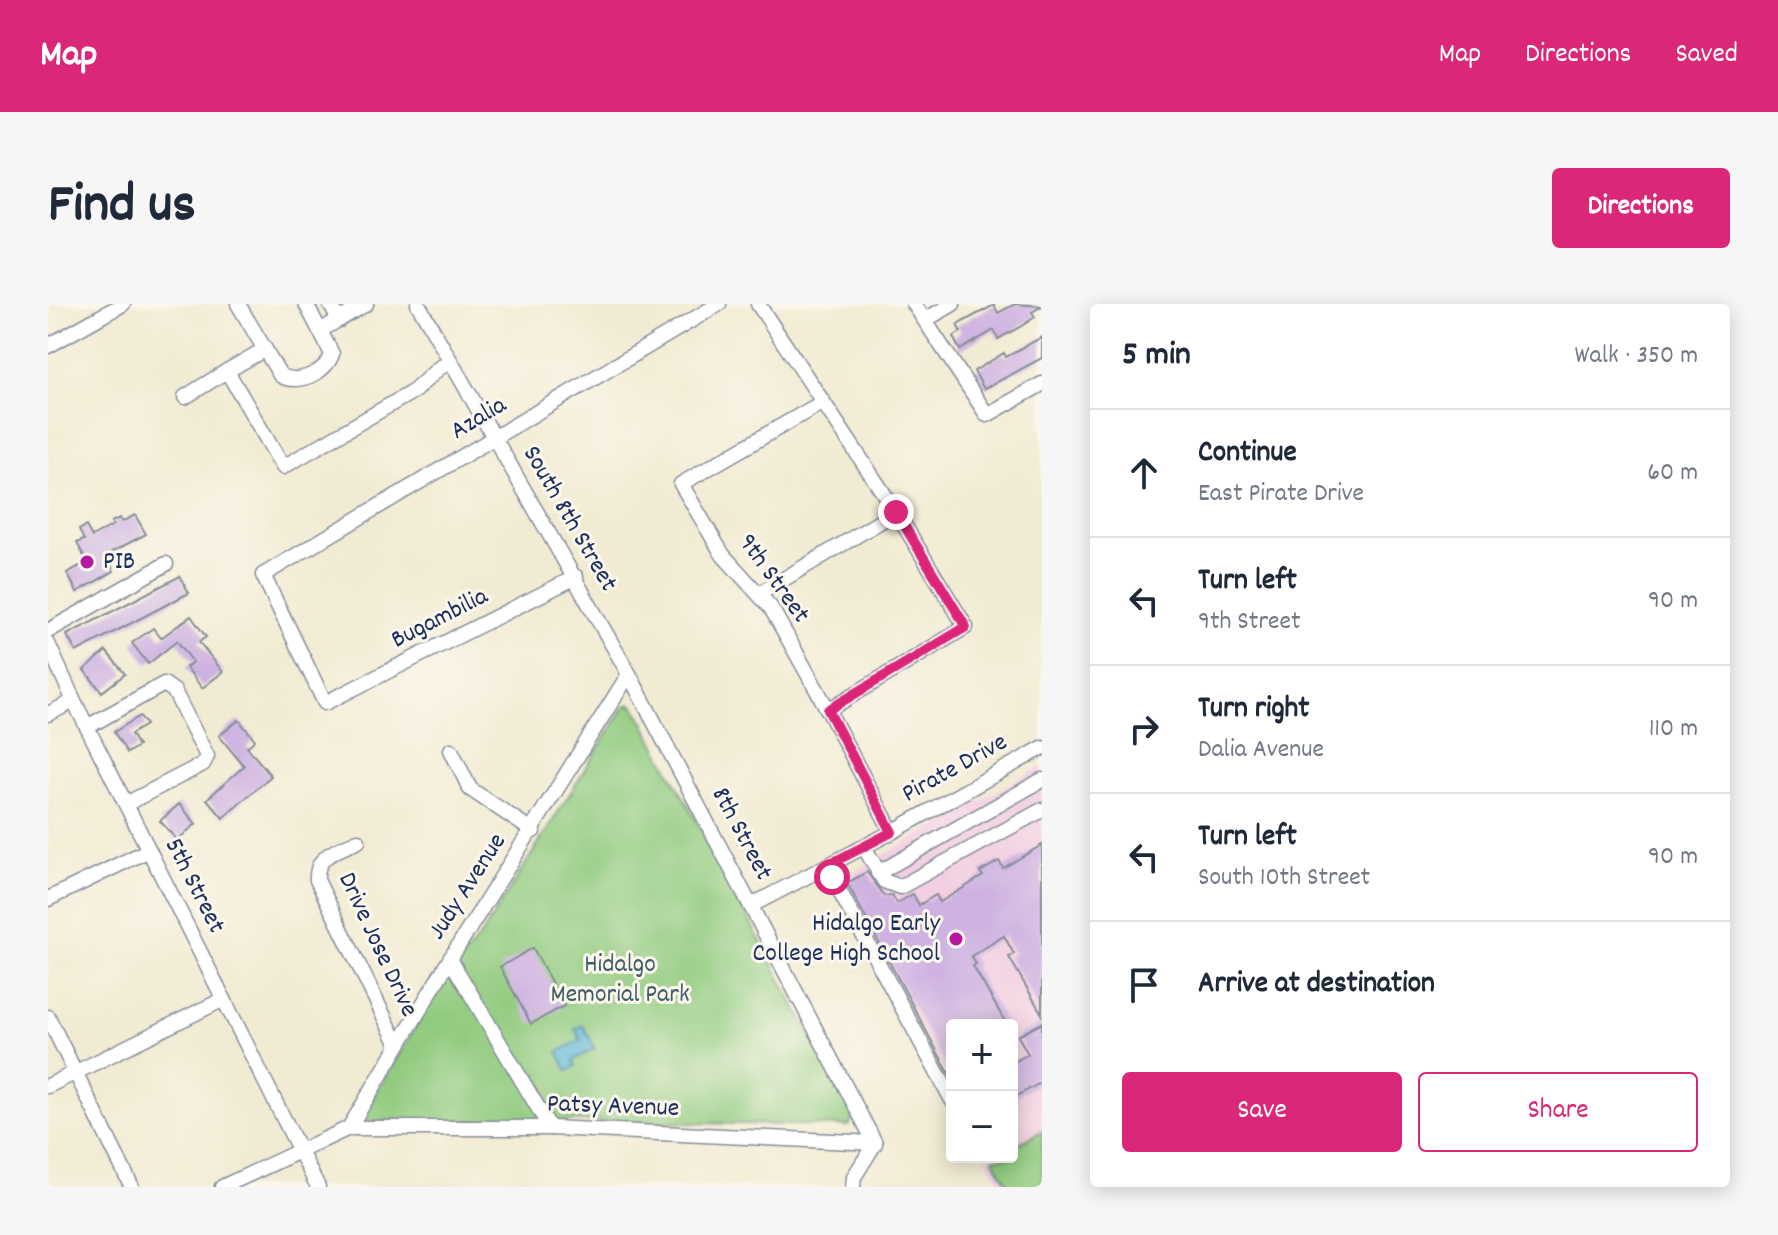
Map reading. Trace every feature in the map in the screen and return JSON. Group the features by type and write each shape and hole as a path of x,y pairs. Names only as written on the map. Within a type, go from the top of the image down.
{"street":[{"path":"49,343 123,304"},
{"path":"238,304 280,375 289,381 300,381 330,362 332,354 306,304"},
{"path":"330,304 339,320"},
{"path":"321,330 366,304"},
{"name":"South 8th Street","path":"418,304 629,674"},
{"name":"Azalia","path":"325,703 263,575 719,304"},
{"path":"758,304 896,512 966,627 828,710"},
{"path":"914,304 987,415 1042,384"},
{"path":"925,320 953,304"},
{"path":"185,397 265,349"},
{"path":"227,371 283,467 414,391 439,368 451,362"},
{"name":"9th Street","path":"823,402 681,484 723,555 771,608 892,832"},
{"path":"759,594 896,512"},
{"path":"48,631 166,564"},
{"name":"Bugambilia","path":"325,703 576,577"},
{"name":"5th Street","path":"48,644 318,1187"},
{"name":"Judy Avenue","path":"349,1128 450,959 629,674"},
{"name":"8th Street","path":"629,674 875,1143"},
{"path":"87,727 164,684 174,691 207,756 203,764 126,804"},
{"path":"48,714 74,701"},
{"name":"Pirate Drive","path":"752,905 892,832 1042,748"},
{"path":"451,750 470,789 533,831"},
{"path":"878,873 1042,780"},
{"path":"864,847 878,873 891,886 900,887 1042,810"},
{"name":"Drive Jose Drive","path":"358,841 321,859 316,870 317,880 398,1045"},
{"path":"48,899 149,850"},
{"path":"826,866 947,1091"},
{"path":"450,959 550,1128"},
{"path":"48,1086 224,999"},
{"path":"48,1017 132,1187"},
{"path":"222,1187 349,1128"},
{"name":"Patsy Avenue","path":"349,1128 550,1128 875,1143"},
{"path":"853,1187 854,1177 875,1143"}],"shaded area":[{"name":"Hidalgo Early College High School","path":"1042,766 1042,1187 1002,1187 989,1163 1018,1163 1018,1019 946,1019 946,1076 839,880"}],"green space":[{"name":"Hidalgo Memorial Park","path":"631,704 636,708 854,1116 849,1126 368,1121 362,1117 438,989 481,935 625,706"},
{"path":"1042,1131 1042,1187 1009,1187 996,1163 1018,1163 1018,1144"}],"water":[{"path":"583,1025 595,1048 574,1060 576,1066 568,1071 558,1052 581,1040 575,1029"}],"building":[{"path":"1015,304 1042,306 1032,312 1035,317 998,339 994,330 960,350 953,337 961,332 957,325 994,305 998,313"},
{"path":"1042,337 1042,358 984,389 974,371 1004,353 1006,357"},
{"path":"135,515 146,534 106,555 114,571 77,592 67,573 87,562 77,543 84,540 79,530 86,526 92,537 113,525 111,522 120,518 122,522"},
{"path":"180,576 189,593 76,652 67,635"},
{"path":"191,616 206,637 199,642 223,672 202,688 186,667 193,662 177,641 148,664 132,643 153,628 161,638"},
{"path":"106,651 125,674 102,692 84,670"},
{"path":"140,716 146,725 131,734 138,746 127,753 114,732"},
{"path":"239,720 255,740 247,747 271,776 223,818 207,799 244,766 219,736"},
{"path":"179,804 196,824 177,840 160,821"},
{"path":"1042,845 1042,1014 1009,957 1014,954 1004,936 971,956 976,964 973,966 1004,1019 946,1019 946,1068 847,883 867,872 884,896 892,895 897,903 913,894 919,905 936,895 940,902 983,876 980,872 999,861 1003,868"},
{"path":"533,948 564,1006 531,1024 500,967"},
{"path":"1042,1023 1042,1082 1018,1095 1018,1060 1028,1054 1018,1036"}],"place":[{"name":"PIB","path":"87,562"},
{"name":"Hidalgo Early College High School","path":"956,939"}],"route":[{"path":"832,877 826,866 892,832 828,710 966,627 896,512"}]}
